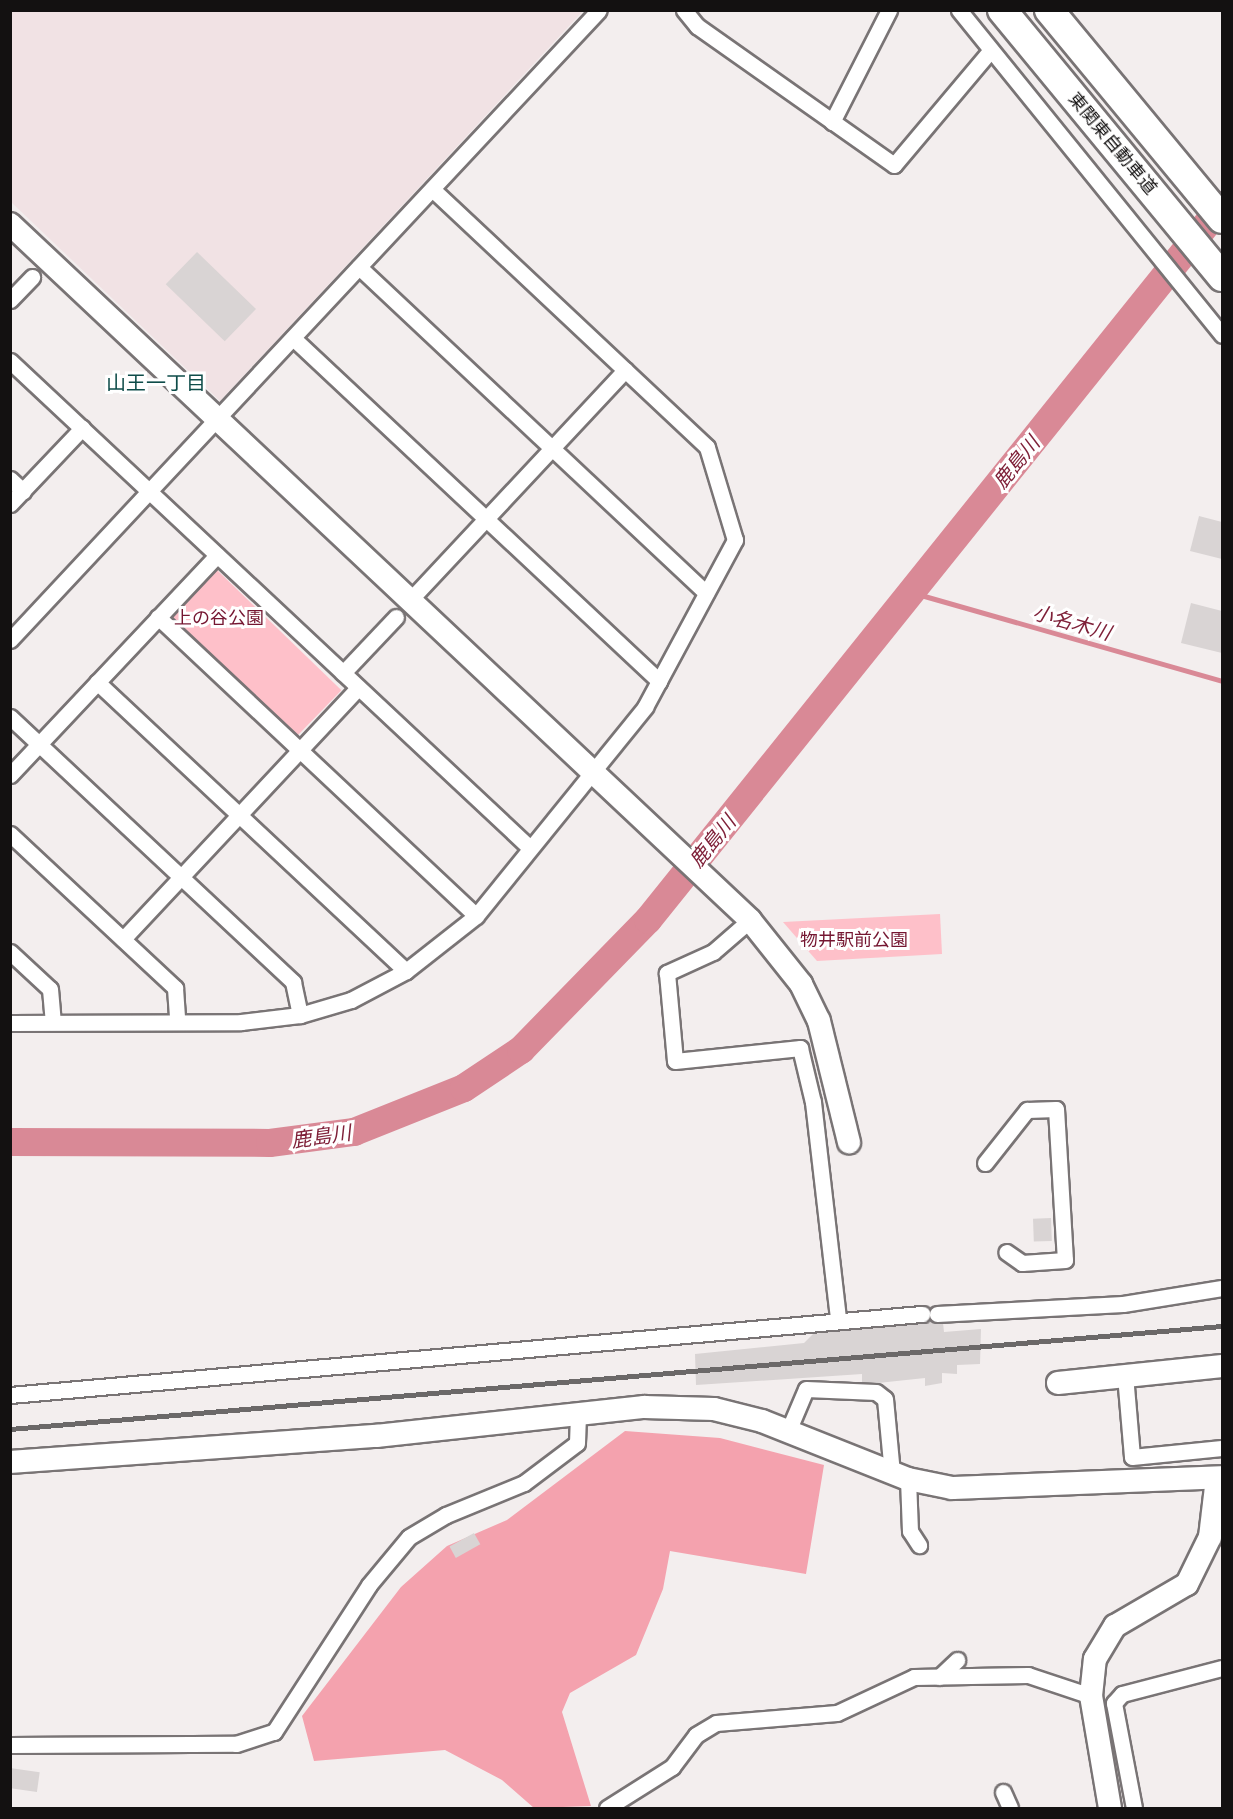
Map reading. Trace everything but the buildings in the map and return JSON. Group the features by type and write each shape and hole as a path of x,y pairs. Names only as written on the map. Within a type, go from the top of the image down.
{"highway":[{"name":"東関東自動車道","path":"1002,10 1222,277"},
{"name":"東関東自動車道","path":"1049,10 1222,219"}],"street":[{"path":"10,640 599,10"},
{"path":"684,10 697,26 894,165 991,50"},
{"path":"832,122 890,10"},
{"path":"959,10 1222,335"},
{"path":"10,1023 300,1015 351,1000 406,971 476,916 590,770 645,707 735,540 707,447 432,189"},
{"path":"10,224 218,418 403,608 627,803 726,894 750,920 801,984 814,1012 832,1059 849,1143"},
{"path":"359,267 706,593"},
{"path":"10,300 32,277"},
{"path":"293,338 659,681"},
{"path":"10,362 530,848"},
{"path":"343,673 625,370"},
{"path":"10,504 81,428"},
{"path":"10,479 23,491"},
{"path":"10,775 217,555"},
{"path":"158,617 476,916"},
{"path":"98,682 406,971"},
{"path":"123,939 358,688"},
{"path":"10,717 293,982 300,1015"},
{"path":"10,834 175,988 177,1020"},
{"path":"750,920 726,943 667,973 675,1061 800,1048 813,1102 838,1318"},
{"path":"10,952 50,988 53,1022"},
{"path":"984,1163 1027,1110 1056,1109 1065,1260 1022,1263 1006,1252"},
{"path":"10,1395 558,1350 838,1318 1123,1304 1222,1288"},
{"path":"1058,1383 1222,1366"},
{"path":"1125,1375 1132,1457 1222,1448"},
{"path":"789,1429 806,1389 876,1392 885,1400 910,1531 919,1545"},
{"path":"10,1462 376,1436 578,1412 644,1407 714,1409 789,1429 900,1476 952,1488 1003,1489 1220,1477 1210,1537 1187,1584 1115,1626 1095,1659 1091,1696 1110,1809"},
{"path":"10,1745 236,1744 274,1732 369,1585 409,1537 446,1515 524,1483 577,1443 578,1412"},
{"path":"939,1677 957,1660"},
{"path":"1134,1809 1114,1703 1122,1694 1222,1668"},
{"path":"608,1809 672,1767 696,1735 716,1723 837,1713 914,1677 1028,1675 1091,1696"},
{"path":"1003,1792 1010,1809"}],"shaded area":[{"path":"10,11 583,11 220,401 11,202"},
{"path":"625,1431 720,1438 824,1465 806,1574 670,1551 663,1589 636,1655 570,1693 562,1712 591,1806 534,1808 502,1780 445,1750 314,1761 302,1716 401,1587 447,1546 507,1520"}],"green space":[{"name":"上の谷公園","path":"217,570 341,690 295,738 170,618"},
{"name":"物井駅前公園","path":"940,914 942,954 817,961 783,922"}],"waterway":[{"name":"鹿島川","path":"10,1142 270,1143 354,1132 464,1088 521,1050 648,920 1222,205"},
{"name":"小名木川","path":"914,593 1222,681"}],"railway":[{"path":"10,1429 1222,1326"}],"district":[{"name":"山王一丁目","path":"156,382"}]}
